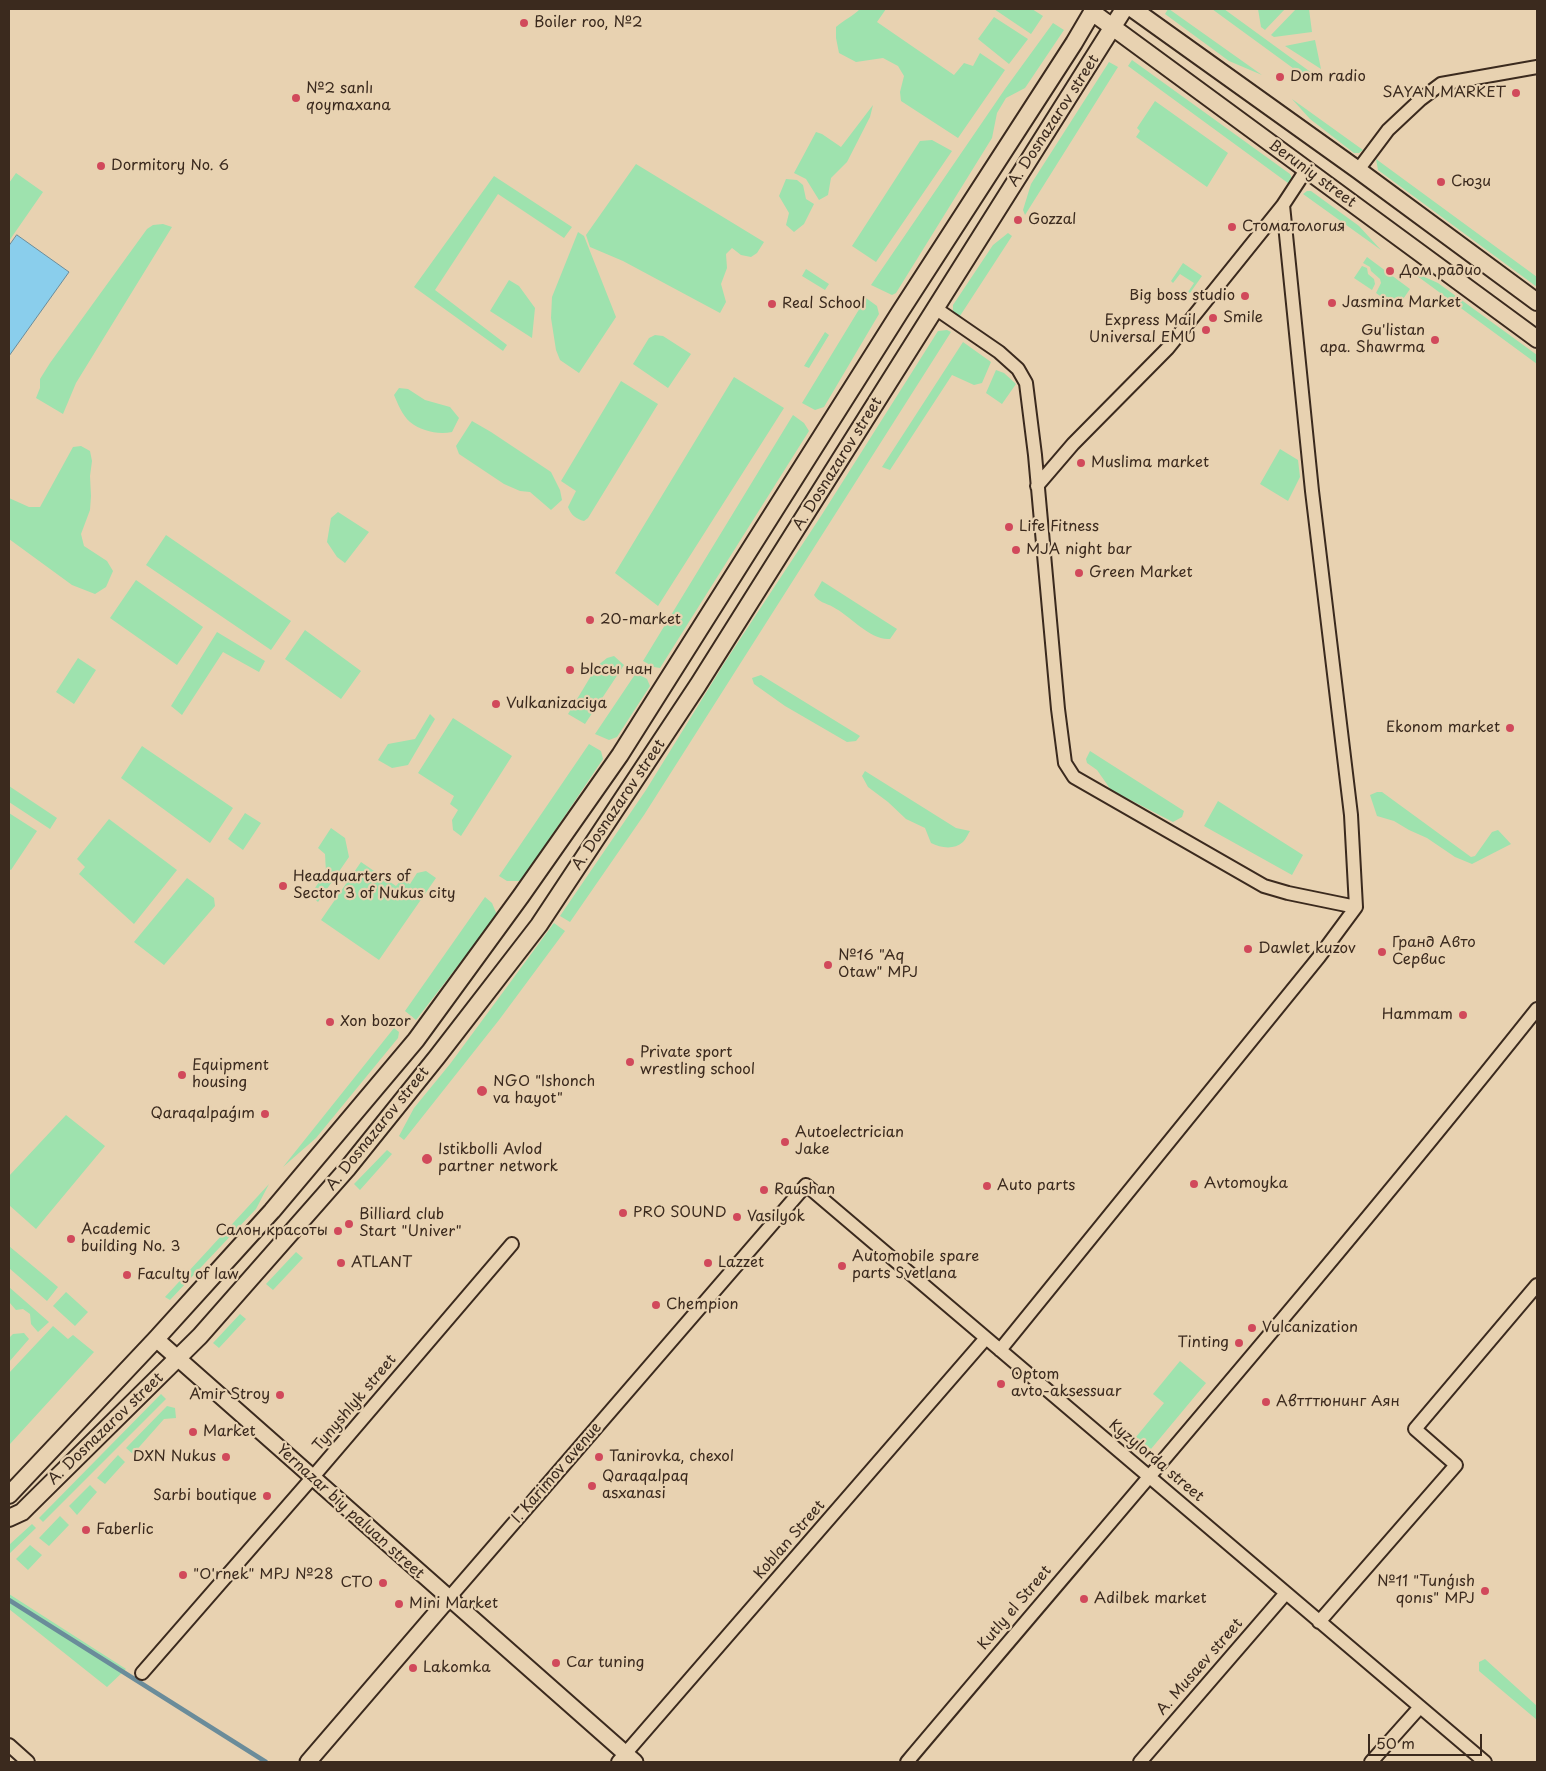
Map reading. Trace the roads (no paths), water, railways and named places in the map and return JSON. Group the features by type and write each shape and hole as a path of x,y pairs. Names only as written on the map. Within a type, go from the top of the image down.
{"main road":[{"name":"A. Dosnazarov street","path":"9,1518 22,1512 200,1336 347,1169 437,1057 538,925 698,685 1124,9"},
{"name":"Beruniy street","path":"1133,9 1358,170 1537,302"},
{"name":"A. Dosnazarov street","path":"9,1495 272,1212 416,1040 521,896 620,755 880,344 1074,44 1091,10"},
{"name":"Beruniy street","path":"1091,10 1537,339"},
{"path":"1143,49 1145,36 1151,29 1158,26"},
{"path":"1074,44 1081,41 1089,44 1093,48 1095,57"}],"street":[{"path":"1358,170 1388,130 1421,99 1441,84 1537,67"},
{"path":"1037,486 1073,444 1168,348 1283,205 1306,170"},
{"path":"1000,1350 1319,957 1356,908 1351,815 1312,491 1283,205"},
{"path":"935,308 999,352 1018,370 1026,383 1035,455 1054,681 1064,763 1074,777 1264,886 1356,908"},
{"name":"Kutly el Street","path":"907,1762 1483,1078 1536,1012"},
{"name":"Kyzylorda street","path":"806,1185 1485,1762"},
{"name":"I. Karimov avenue","path":"308,1762 806,1185"},
{"name":"Tynyshlyk street","path":"142,1673 512,1244"},
{"path":"1319,1622 1456,1465 1415,1429 1537,1285"},
{"name":"Koblan Street","path":"626,1760 986,1338"},
{"name":"Yernazar biy paluan street","path":"156,1339 449,1598 626,1760"},
{"name":"A. Musaev street","path":"1140,1762 1286,1593"},
{"path":"1371,1762 1420,1707"},
{"path":"9,1745 28,1762"}],"water":[{"path":"17,235 69,272 9,356 9,246"}],"waterway":[{"path":"9,1600 266,1762"}],"place":[{"name":"Boiler roo, №2","path":"524,23"},
{"name":"Dom radio","path":"1280,77"},
{"name":"SAYAN MARKET","path":"1516,93"},
{"name":"№2 sanlı qoymaxana","path":"296,98"},
{"name":"Dormitory No. 6","path":"101,166"},
{"name":"Сюзи","path":"1441,182"},
{"name":"Gozzal","path":"1018,220"},
{"name":"Стоматология","path":"1232,227"},
{"name":"Дом радио","path":"1390,271"},
{"name":"Big boss studio","path":"1245,296"},
{"name":"Jasmina Market","path":"1332,303"},
{"name":"Real School","path":"772,304"},
{"name":"Smile","path":"1213,318"},
{"name":"Express Mail Universal EMU","path":"1206,330"},
{"name":"Gu'listan apa. Shawrma","path":"1435,340"},
{"name":"Muslima market","path":"1081,463"},
{"name":"Life Fitness","path":"1009,527"},
{"name":"MJA night bar","path":"1016,550"},
{"name":"Green Market","path":"1079,573"},
{"name":"20-market","path":"590,620"},
{"name":"Ыссы нан","path":"570,670"},
{"name":"Vulkanizaciya","path":"496,704"},
{"name":"Ekonom market","path":"1510,728"},
{"name":"Headquarters of Sector 3 of Nukus city","path":"283,886"},
{"name":"Dawlet kuzov","path":"1248,949"},
{"name":"Гранд Авто Сервис","path":"1382,952"},
{"name":"№16 \"Aq Otaw\" MPJ","path":"828,965"},
{"name":"Hammam","path":"1463,1015"},
{"name":"Xon bozor","path":"330,1022"},
{"name":"Private sport wrestling school","path":"630,1062"},
{"name":"Equipment housing","path":"182,1075"},
{"name":"NGO \"Ishonch va hayot\"","path":"482,1091"},
{"name":"Qaraqalpaǵım","path":"265,1114"},
{"name":"Autoelectrician Jake","path":"785,1142"},
{"name":"Istikbolli Avlod partner network","path":"427,1159"},
{"name":"Avtomoyka","path":"1194,1184"},
{"name":"Auto parts","path":"987,1186"},
{"name":"Raushan","path":"764,1190"},
{"name":"PRO SOUND","path":"623,1213"},
{"name":"Vasilyok","path":"737,1217"},
{"name":"Billiard club Start \"Univer\"","path":"349,1224"},
{"name":"Салон красоты","path":"338,1231"},
{"name":"Academic building No. 3","path":"71,1239"},
{"name":"ATLANT","path":"341,1263"},
{"name":"Lazzet","path":"708,1263"},
{"name":"Automobile spare parts Svetlana","path":"842,1266"},
{"name":"Faculty of law","path":"127,1275"},
{"name":"Chempion","path":"656,1305"},
{"name":"Vulcanization","path":"1252,1328"},
{"name":"Tinting","path":"1239,1343"},
{"name":"Optom avto-aksessuar","path":"1001,1384"},
{"name":"Amir Stroy","path":"280,1395"},
{"name":"Автттюнинг Аян","path":"1266,1402"},
{"name":"Market","path":"193,1432"},
{"name":"DXN Nukus","path":"226,1457"},
{"name":"Tanirovka, chexol","path":"599,1457"},
{"name":"Qaraqalpaq asxanasi","path":"592,1486"},
{"name":"Sarbi boutique","path":"267,1496"},
{"name":"Faberlic","path":"86,1530"},
{"name":"\"O'rnek\" MPJ №28","path":"183,1575"},
{"name":"СТО","path":"383,1583"},
{"name":"№11 \"Tunǵısh qonıs\" MPJ","path":"1485,1591"},
{"name":"Adilbek market","path":"1084,1599"},
{"name":"Mini Market","path":"399,1604"},
{"name":"Car tuning","path":"556,1663"},
{"name":"Lakomka","path":"413,1668"}]}
